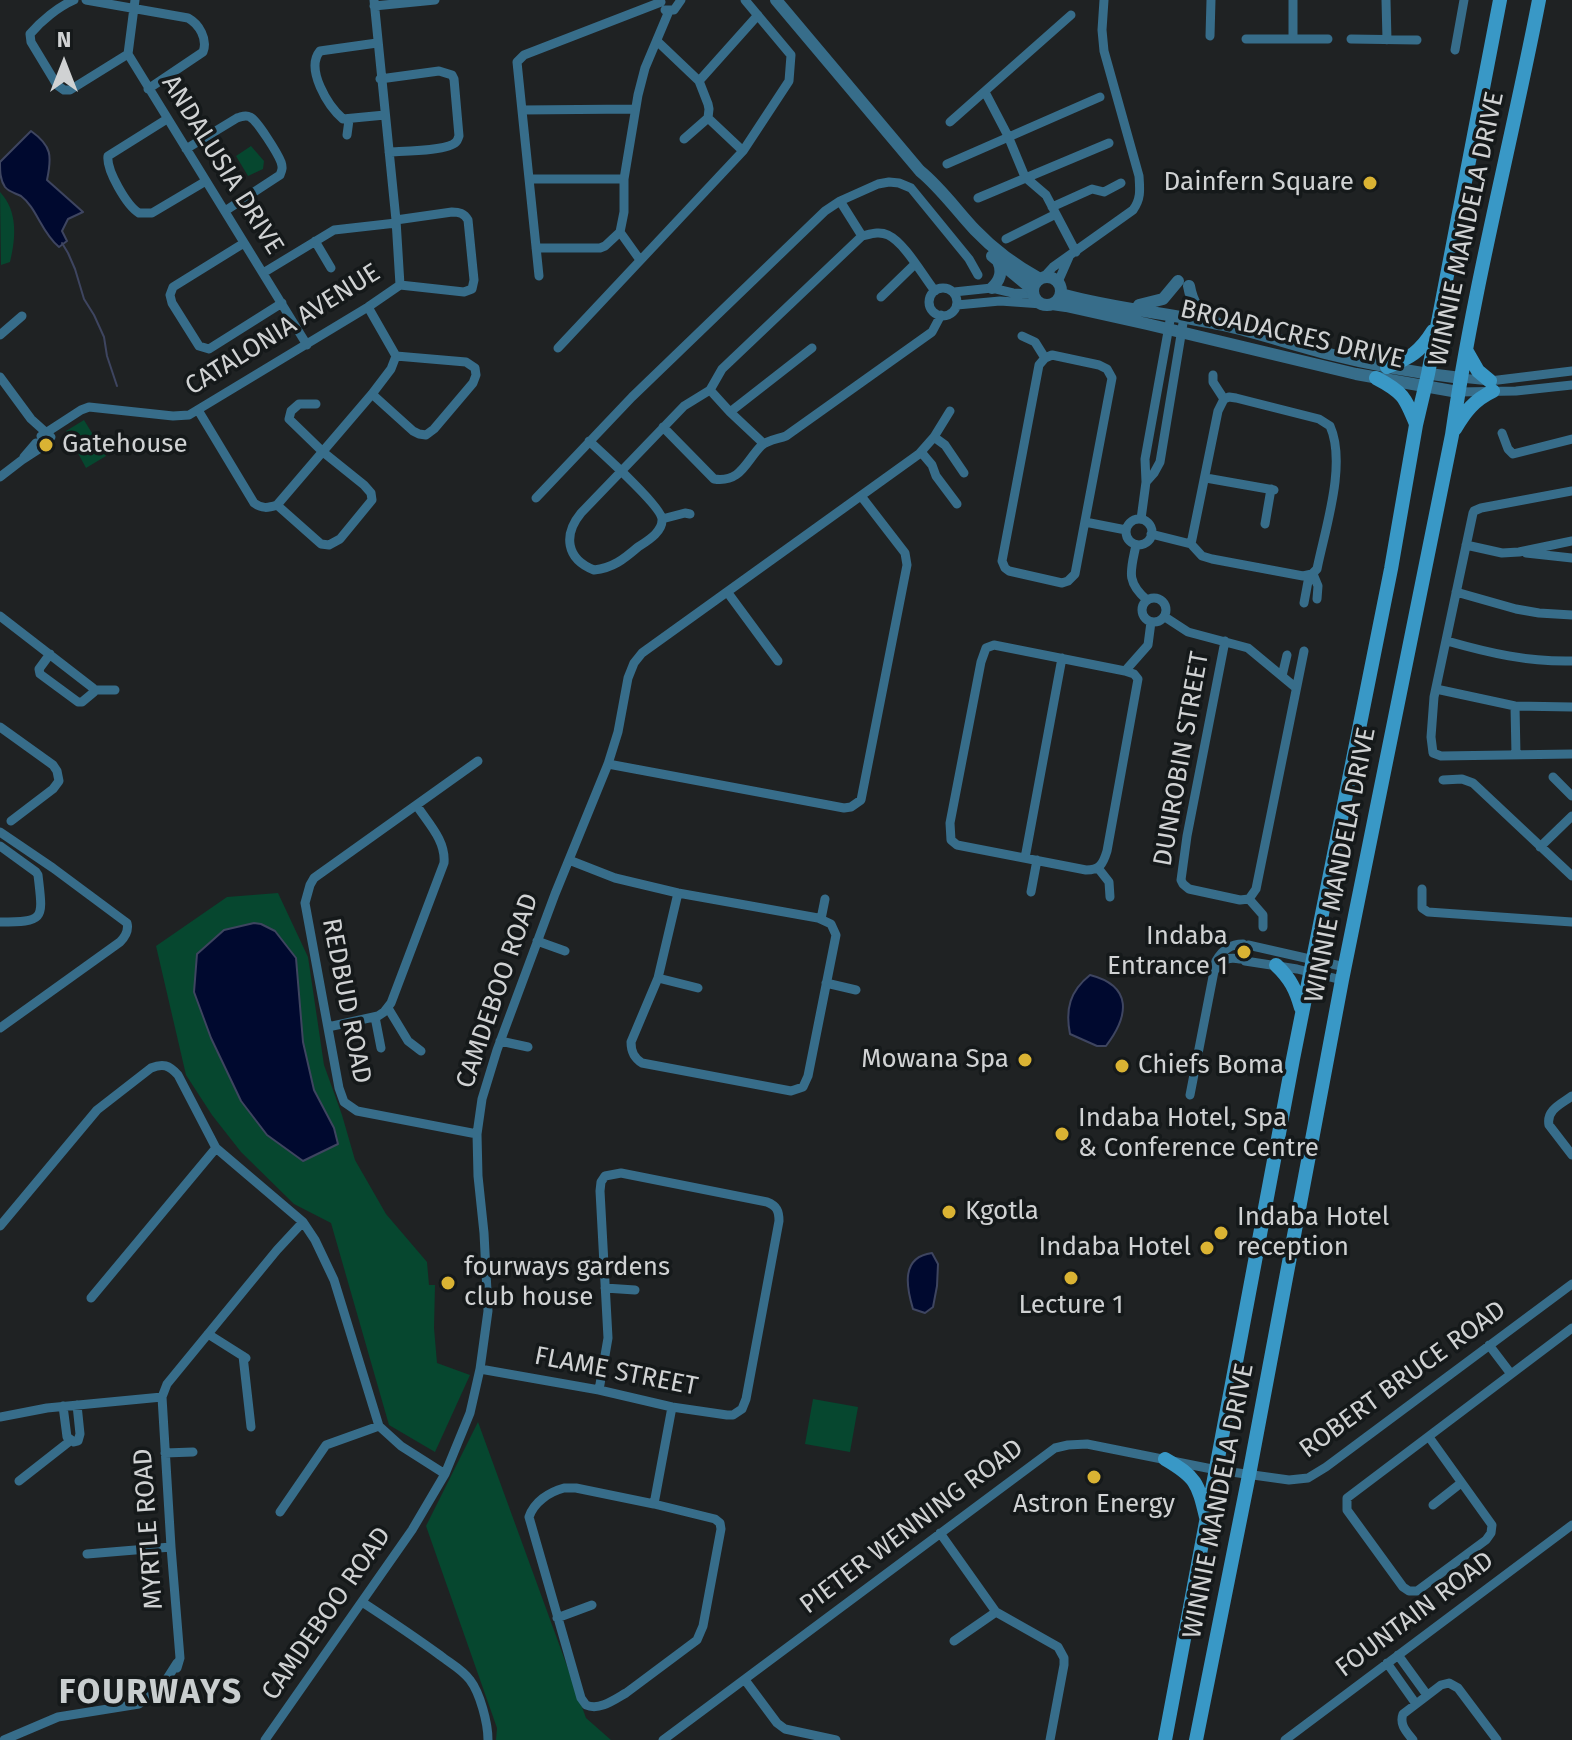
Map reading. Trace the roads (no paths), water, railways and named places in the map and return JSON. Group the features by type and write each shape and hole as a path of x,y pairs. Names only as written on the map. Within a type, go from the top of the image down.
{"main road":[{"name":"WINNIE MANDELA DRIVE","path":"1165,1740 1302,1012 1500,0"},
{"name":"WINNIE MANDELA DRIVE","path":"1196,1740 1343,974 1452,435 1466,349 1539,0"},
{"path":"1387,367 1412,356 1437,323"},
{"path":"1452,435 1469,407 1492,386 1478,371 1466,349"},
{"path":"1376,378 1400,392 1416,425"},
{"path":"1276,965 1290,978 1302,1012"},
{"path":"1165,1459 1183,1470 1199,1487 1207,1521"}],"street":[{"path":"74,0 30,34 31,42 57,85 64,90 70,90 128,54 134,4"},
{"path":"86,0 134,4 191,19 199,29 205,44 201,54 148,89"},
{"path":"374,3 435,0"},
{"path":"558,348 743,151 783,91 791,72 791,55 745,0"},
{"name":"BROADACRES DRIVE","path":"776,0 920,171 1041,292"},
{"path":"1041,292 1053,267 1133,210 1138,203 1139,176 1104,51 1104,0"},
{"path":"1210,36 1211,0"},
{"path":"1293,0 1293,38"},
{"path":"1386,0 1387,40"},
{"path":"1455,50 1464,0"},
{"path":"539,276 517,62 522,56 661,1 664,9 669,11"},
{"path":"536,248 600,248 620,232 624,212 624,179 645,68 669,11 676,8 678,1"},
{"name":"CATALONIA AVENUE","path":"42,443 56,426 89,407 173,416 184,416 198,410 400,285 374,3"},
{"path":"699,81 758,15"},
{"path":"950,122 1071,15"},
{"path":"1246,39 1328,39"},
{"path":"1351,39 1417,40"},
{"path":"657,41 699,81 709,109 708,118 684,139"},
{"path":"377,43 322,49 315,57 318,84 339,117 349,120 385,115"},
{"name":"ANDALUSIA DRIVE","path":"128,54 307,345"},
{"path":"380,79 439,71 452,75 454,79 458,140 442,147 389,152"},
{"path":"985,92 1025,177 1046,195 1073,255 1058,300 1041,292 1013,293 992,288 954,292 942,288 931,296 930,305 933,311 949,315 957,305 1000,301 1041,292"},
{"path":"947,164 1100,97"},
{"path":"522,110 635,109"},
{"path":"186,149 245,116 254,120 281,161 280,175 225,211"},
{"path":"708,118 743,151"},
{"path":"167,119 108,156 108,168 132,207 139,213 152,213 206,181"},
{"path":"347,135 349,120"},
{"path":"978,198 1109,143"},
{"name":"BROADACRES DRIVE","path":"920,171 962,225 998,261 1066,306 1376,378 1543,389 1572,385"},
{"path":"529,179 624,179"},
{"path":"536,498 632,397 760,272 825,211 840,201 878,184 899,183 911,188 969,259 978,275"},
{"path":"1006,239 1092,189 1104,192 1121,183"},
{"path":"840,201 862,236"},
{"path":"263,273 326,233 338,229 462,213 468,220 474,280 472,289 464,292 400,285"},
{"path":"620,232 640,260"},
{"path":"589,441 621,471 658,510 662,519 658,530 617,564 594,570 579,562 569,541 572,526 581,513 621,471 663,427 684,406 710,390 722,369 862,236 886,234 896,240 935,291"},
{"path":"315,241 331,268"},
{"path":"244,243 173,287 170,295 172,303 199,346 209,349 282,303"},
{"path":"992,288 1000,277 998,261"},
{"path":"881,297 915,264"},
{"name":"BROADACRES DRIVE","path":"1041,292 1051,277 1060,288 1101,303 1224,325 1387,367 1426,381"},
{"path":"1128,308 1163,299 1183,284 1198,310 1224,325"},
{"path":"954,292 957,305"},
{"path":"368,307 396,356"},
{"path":"663,427 714,479 732,478 763,443 786,436 859,386 932,332 941,315"},
{"path":"1141,519 1146,482 1145,459 1171,315"},
{"path":"0,335 22,316"},
{"path":"1146,482 1160,462 1184,317"},
{"path":"1022,336 1035,342 1045,358"},
{"path":"730,412 812,348"},
{"path":"1052,355 1099,365 1111,375 1085,522 1075,574 1068,581 1062,583 1005,568 1003,552 1039,365 1052,355"},
{"path":"372,394 413,431 426,435 473,383 476,375 475,368 466,362 396,356"},
{"path":"198,410 254,503 265,508 277,505 372,394 391,369 396,356"},
{"name":"BROADACRES DRIVE","path":"1492,386 1572,371"},
{"path":"1213,375 1213,382 1224,399"},
{"path":"0,377 31,419 42,443 0,477"},
{"path":"710,390 763,443"},
{"path":"1158,394 1173,392"},
{"path":"1191,544 1218,411 1224,399 1236,398 1319,419 1330,426 1336,454 1336,475 1317,569 1311,575 1304,603"},
{"path":"277,505 321,544 333,545 370,503 372,496 364,485 291,421 291,411 299,404 316,404"},
{"name":"CAMDEBOO ROAD","path":"265,1740 412,1530 445,1474 470,1413 480,1369 489,1297 477,1134 488,1076 537,941 608,764 634,663 642,653 921,452 950,411"},
{"path":"1502,433 1513,454 1572,439"},
{"path":"934,437 945,445 964,473"},
{"path":"921,452 957,504"},
{"path":"1206,478 1272,490 1265,524"},
{"path":"1572,491 1474,511 1436,689 1431,737 1433,753 1441,756 1572,754"},
{"path":"608,764 844,808 861,800 907,565 905,553 861,496"},
{"path":"662,519 690,514"},
{"path":"1141,519 1149,525 1151,534 1148,542 1136,545 1128,539 1126,530 1134,520 1141,519"},
{"path":"1085,522 1126,530"},
{"path":"1151,534 1191,544 1202,556 1212,559 1311,575 1318,586 1317,599"},
{"path":"1466,545 1502,553 1572,541"},
{"name":"DUNROBIN STREET","path":"1136,545 1131,581 1147,600"},
{"path":"1519,552 1572,558"},
{"path":"1456,592 1516,609 1572,615"},
{"path":"728,593 778,661"},
{"name":"DUNROBIN STREET","path":"1155,598 1163,601 1167,608 1165,617 1159,622 1145,618 1142,611 1147,600 1155,598"},
{"path":"0,616 94,690 115,690"},
{"name":"DUNROBIN STREET","path":"1165,617 1188,632 1248,648 1295,687"},
{"path":"1125,671 1148,645 1151,622"},
{"name":"DUNROBIN STREET","path":"1225,641 1181,880 1189,889 1240,900 1249,899"},
{"path":"1447,641 1525,660 1572,661"},
{"path":"994,645 1062,658 1125,671 1138,679 1104,861 1098,868 1086,870 957,845 949,835 950,823 986,648 994,645"},
{"path":"1263,927 1263,915 1249,899 1256,889 1304,651"},
{"path":"50,654 39,672 78,702 94,690"},
{"path":"1282,676 1287,655"},
{"path":"1025,858 1062,658"},
{"path":"55,685 68,668"},
{"path":"1436,689 1515,706 1572,707"},
{"path":"1515,706 1516,755"},
{"path":"0,727 53,765 59,781 11,821"},
{"name":"REDBUD ROAD","path":"477,1134 357,1111 344,1102 305,903 314,878 478,761"},
{"path":"1553,777 1572,796"},
{"path":"1443,780 1469,780 1572,876"},
{"path":"328,1027 375,1017 388,1008 444,863 443,845 417,806"},
{"path":"1540,847 1572,816"},
{"path":"0,832 127,923 127,932 120,942 0,1028"},
{"path":"0,846 38,875 41,908 36,917 27,922 0,922"},
{"path":"569,860 615,878 678,893 821,919 831,924 836,935 803,1087 791,1091 642,1063 636,1059 631,1042 658,978 678,893"},
{"path":"1031,892 1037,860"},
{"path":"1098,868 1109,882 1110,897"},
{"path":"1422,889 1422,908 1428,912 1572,922"},
{"path":"821,919 825,899"},
{"path":"537,941 565,951"},
{"path":"1190,1095 1216,961 1223,951 1233,945 1246,944 1343,974"},
{"path":"1216,969 1229,958 1276,965 1311,966"},
{"path":"658,978 698,988"},
{"path":"826,983 856,990"},
{"path":"388,1008 408,1041 421,1051"},
{"path":"375,1017 381,1048"},
{"path":"500,1041 528,1047"},
{"path":"0,1226 97,1110 138,1077 159,1065 171,1067 216,1148 303,1222 315,1240 334,1280 379,1426 401,1446 445,1474"},
{"path":"1572,1096 1550,1112 1548,1120 1554,1133 1572,1155"},
{"path":"91,1298 216,1148"},
{"name":"FLAME STREET","path":"480,1369 599,1390 672,1407 733,1415 742,1409 746,1399 779,1212 767,1202 621,1173 605,1176 600,1191 605,1288"},
{"path":"0,1417 63,1406 162,1397 167,1384 303,1222"},
{"name":"ROBERT BRUCE ROAD","path":"1217,1470 1289,1480 1308,1478 1572,1284"},
{"path":"599,1390 608,1338 605,1288 635,1290"},
{"path":"1429,1437 1492,1525 1491,1533 1486,1540 1417,1591 1409,1591 1347,1510 1346,1501 1351,1495 1572,1328"},
{"path":"208,1334 245,1358 251,1427"},
{"path":"1489,1345 1511,1374"},
{"name":"MYRTLE ROAD","path":"4,1740 58,1717 139,1704 163,1685 180,1658 162,1397"},
{"path":"19,1481 70,1441 77,1442 77,1405"},
{"path":"63,1406 70,1441"},
{"path":"654,1504 672,1407"},
{"path":"280,1512 326,1445 379,1426"},
{"name":"PIETER WENNING ROAD","path":"663,1740 1060,1446 1087,1444 1217,1470"},
{"path":"165,1453 193,1452"},
{"path":"1433,1505 1461,1483"},
{"path":"564,1488 654,1504 715,1519 720,1523 721,1535 703,1626 697,1640 626,1693 601,1706 590,1707 581,1698 557,1618 529,1517 531,1510 549,1494 564,1488"},
{"name":"FOUNTAIN ROAD","path":"1285,1740 1572,1525"},
{"path":"940,1533 996,1612 1058,1647 1064,1658 1050,1740"},
{"path":"87,1554 171,1547"},
{"path":"362,1602 470,1679 479,1696 488,1740"},
{"path":"557,1618 592,1605"},
{"path":"954,1641 996,1612"},
{"path":"1398,1655 1427,1695"},
{"path":"1387,1663 1416,1704"},
{"path":"745,1680 777,1723 785,1729 836,1740"},
{"path":"1413,1740 1403,1727 1403,1714 1441,1685 1453,1683 1497,1740"}],"water":[{"path":"31,131 49,152 47,180 83,212 68,219 62,231 67,241 59,247 26,201 7,189 1,178 0,162"},
{"path":"254,923 275,931 296,958 303,1042 314,1090 334,1128 338,1144 303,1161 267,1135 241,1101 211,1038 194,992 197,954 224,930"},
{"path":"1090,975 1114,987 1123,1003 1119,1024 1106,1046 1097,1046 1070,1034 1068,1016 1071,1001 1078,987"},
{"path":"932,1253 938,1264 937,1286 933,1307 925,1313 913,1309 908,1274 915,1260"}],"waterway":[{"path":"62,243 75,269 84,299 104,337 117,386"}],"place":[{"name":"Dainfern Square","path":"1370,183"},
{"name":"Gatehouse","path":"46,445"},
{"name":"Indaba Entrance 1","path":"1244,952"},
{"name":"Mowana Spa","path":"1025,1060"},
{"name":"Chiefs Boma","path":"1122,1066"},
{"name":"Indaba Hotel, Spa & Conference Centre","path":"1062,1134"},
{"name":"Kgotla","path":"949,1212"},
{"name":"Indaba Hotel reception","path":"1221,1233"},
{"name":"Indaba Hotel","path":"1207,1248"},
{"name":"Lecture 1","path":"1071,1278"},
{"name":"fourways gardens club house","path":"448,1283"},
{"name":"Astron Energy","path":"1094,1477"}],"district":[{"name":"FOURWAYS","path":"151,1694"}]}
